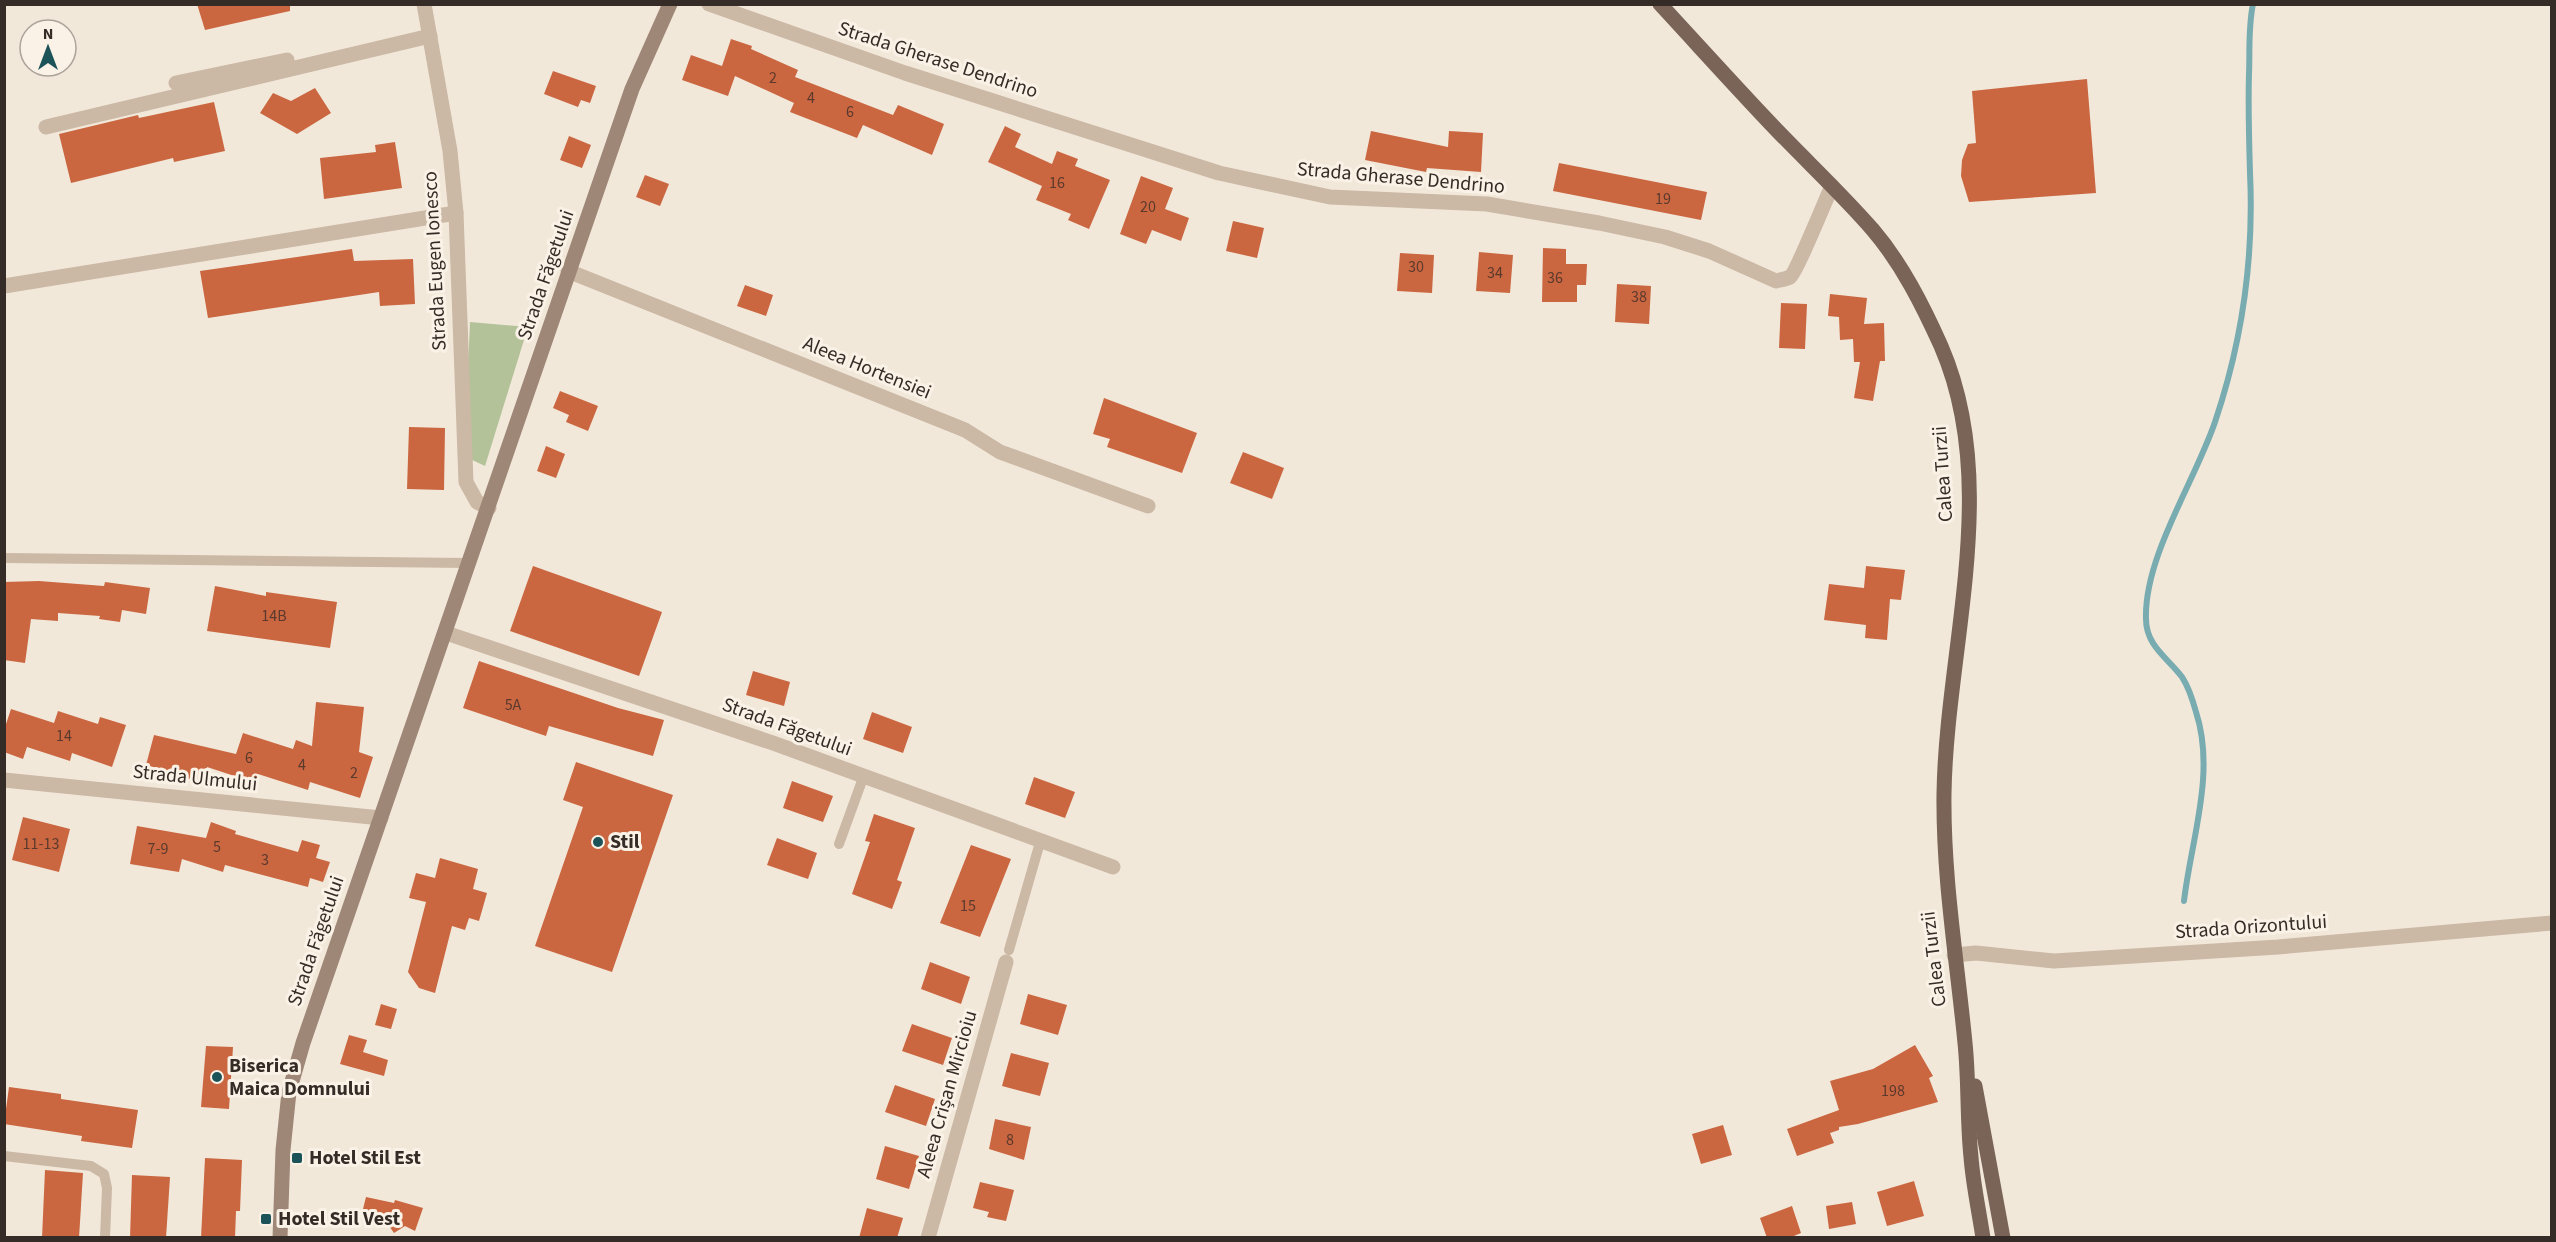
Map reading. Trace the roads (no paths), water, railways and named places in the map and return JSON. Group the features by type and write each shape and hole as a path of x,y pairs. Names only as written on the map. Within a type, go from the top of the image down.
{"main road":[{"name":"Strada Făgetului","path":"280,1238 283,1150 289,1092 303,1043 632,89 670,4"},
{"name":"Calea Turzii","path":"1660,4 1875,232 1910,284 1942,349 1955,390 1964,435 1968,483 1968,531 1962,616 1950,703 1944,790 1946,880 1966,1046 1990,1156 2003,1238"},
{"name":"Calea Turzii","path":"1966,1046 1971,1160 1983,1238"}],"street":[{"name":"Strada Eugen Ionesco","path":"424,4 425,37 450,151 456,213 466,482 477,502 489,508"},
{"name":"Strada Gherase Dendrino","path":"709,4 916,76 1219,173 1330,197 1488,204 1599,223 1665,237 1709,251 1776,281 1791,276 1800,263 1807,240 1832,186"},
{"path":"176,83 383,39 425,37"},
{"path":"46,127 425,37"},
{"path":"4,286 456,213"},
{"name":"Aleea Hortensiei","path":"568,271 964,430 1000,452 1148,506"},
{"name":"Strada Făgetului","path":"446,633 773,743 863,778 1041,839 1113,867"},
{"name":"Strada Ulmului","path":"4,780 381,818"},
{"name":"Strada Orizontului","path":"1954,955 1976,953 2054,961 2278,947 2552,923"},
{"name":"Aleea Crișan Mircioiu","path":"928,1238 1007,956"}],"lane":[{"path":"4,558 470,563"},
{"path":"839,844 863,778"},
{"path":"1007,956 1041,839"},
{"path":"4,1156 91,1166 104,1174 107,1188 105,1238"}],"waterway":[{"path":"2184,901 2203,783 2202,735 2188,689 2176,670 2154,644 2146,619 2153,570 2172,519 2215,422 2239,330 2250,236 2249,86 2253,4"}],"place":[{"name":"Stil","path":"598,842"},
{"name":"Biserica Maica Domnului","path":"217,1077"},
{"name":"Hotel Stil Est","path":"297,1158"},
{"name":"Hotel Stil Vest","path":"266,1219"}]}
